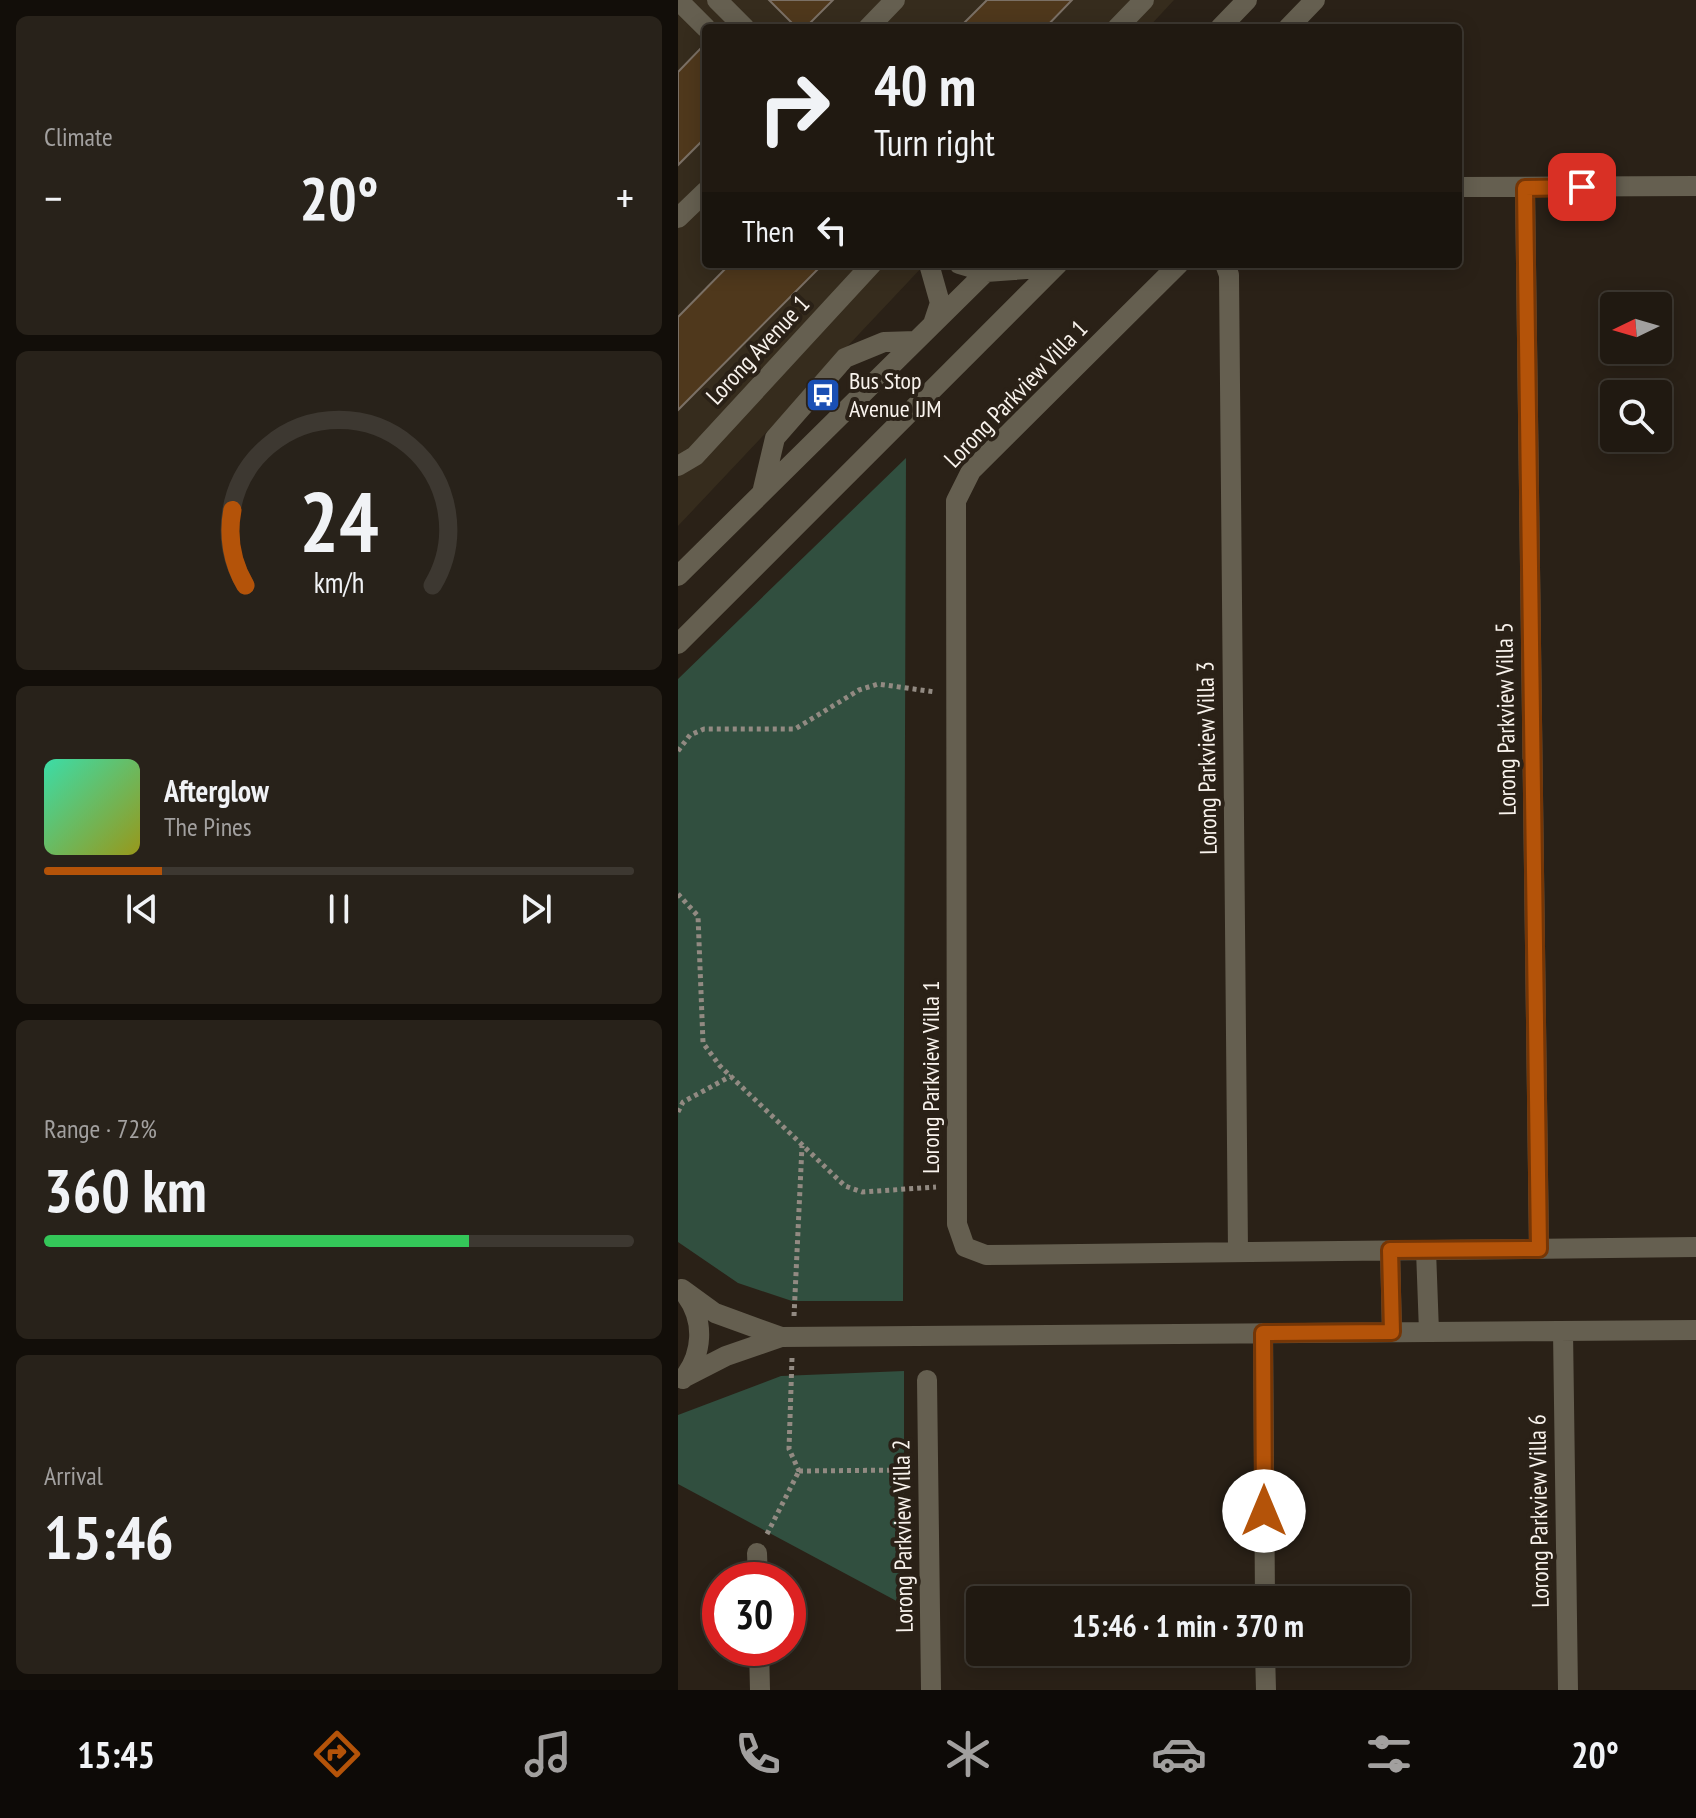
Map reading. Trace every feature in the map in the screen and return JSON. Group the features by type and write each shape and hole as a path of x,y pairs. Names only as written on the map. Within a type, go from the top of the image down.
{"street":[{"path":"678,0 702,24"},
{"path":"717,0 741,24"},
{"path":"872,24 895,0"},
{"path":"1121,24 1144,0"},
{"path":"1224,24 1247,0"},
{"path":"1292,24 1315,0"},
{"path":"1462,187 1696,186"},
{"name":"Lorong Parkview Villa 5","path":"1525,188 1539,1249"},
{"path":"678,218 702,195"},
{"name":"Lorong Avenue 1","path":"678,466 695,456 868,268"},
{"path":"930,268 940,303 933,324"},
{"path":"678,576 990,268"},
{"path":"678,644 1054,268"},
{"name":"Lorong Parkview Villa 1","path":"1175,268 971,471 961,485 956,501 957,1224 965,1247 986,1255 1696,1247"},
{"name":"Lorong Parkview Villa 3","path":"1225,268 1229,307 1238,1252"},
{"path":"762,493 775,438 845,358 884,342 916,341"},
{"path":"1390,1250 1392,1332"},
{"path":"1426,1250 1429,1332"},
{"path":"680,1287 715,1313 787,1337"},
{"path":"680,1287 693,1304 700,1342 681,1380"},
{"path":"681,1380 726,1356 787,1337 1696,1330"},
{"name":"Lorong Parkview Villa 6","path":"1563,1331 1568,1690"},
{"path":"1263,1333 1265,1586"},
{"name":"Lorong Parkview Villa 2","path":"927,1380 931,1690"},
{"path":"757,1553 757,1562"},
{"path":"759,1666 760,1690"},
{"path":"1265,1666 1266,1690"}],"path":[{"path":"678,751 690,735 704,729 795,729 859,690 878,684 956,696"},
{"path":"678,894 698,916 703,1043 731,1076 845,1186 862,1192 957,1186"},
{"path":"678,1112 683,1102 731,1076"},
{"path":"799,1471 789,1449 787,1337 802,1145"},
{"path":"799,1471 928,1470"},
{"path":"757,1553 799,1471"}],"shaded area":[{"path":"678,0 1174,0 1152,24 702,24 702,268 921,268 678,526"}],"green space":[{"path":"906,458 903,1301 792,1301 738,1283 678,1242 678,679"},
{"path":"904,1371 904,1605 678,1484 678,1415 781,1376"}],"building":[{"path":"769,0 833,0 809,24 793,24"},
{"path":"987,0 1072,0 1049,24 963,24"},
{"path":"702,49 702,141 678,165 678,72"},
{"path":"726,268 819,268 678,410 678,317"}],"place":[{"name":"Bus Stop Avenue IJM","path":"823,395"}],"route":[{"path":"1264,1511 1263,1333 1392,1332 1390,1250 1539,1249 1525,188 1582,187"}]}
